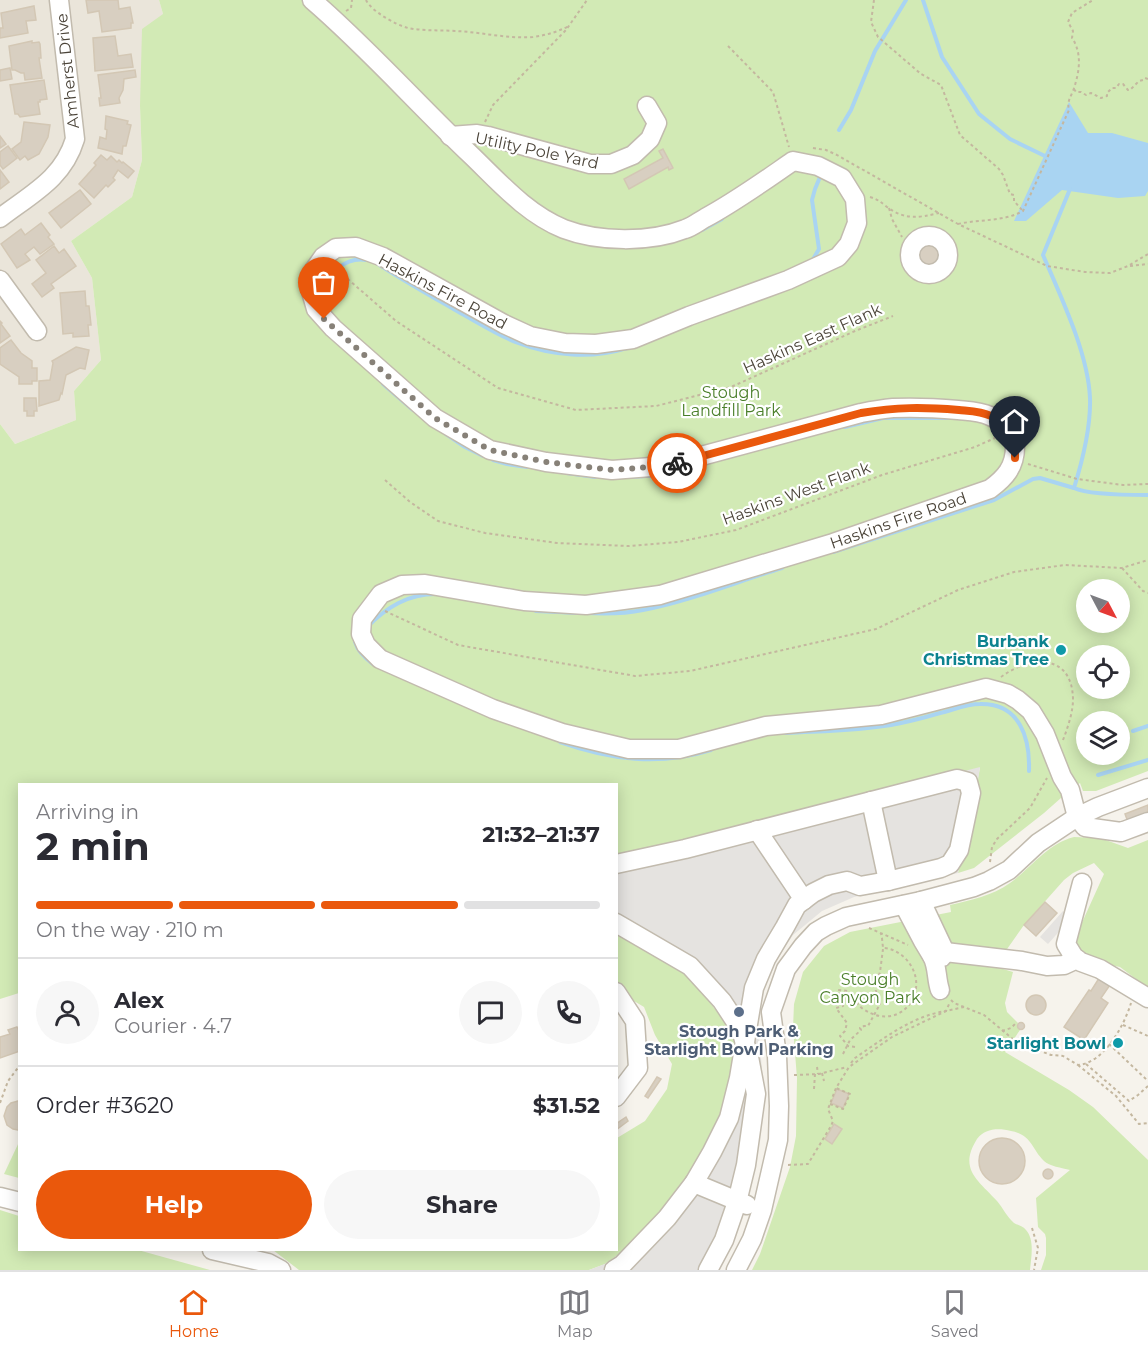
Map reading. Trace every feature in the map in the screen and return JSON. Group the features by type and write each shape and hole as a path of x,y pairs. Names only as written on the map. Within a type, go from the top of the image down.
{"street":[{"name":"Amherst Drive","path":"0,218 51,180 70,153 75,140 59,0"},
{"path":"312,0 518,200 541,217 564,229 605,238 642,240 685,229 721,210 793,161 818,166 842,178 855,199"},
{"name":"Utility Pole Yard","path":"450,136 477,134 590,164 611,164 633,154 651,140 657,123 647,106"},
{"name":"Haskins Fire Road","path":"323,257 336,248 356,247 383,257 530,336 565,343 596,344 633,339 788,280 838,256 849,244 857,223 855,199"},
{"path":"323,257 314,270 310,288 316,309 333,328 435,418 490,450 546,462 612,470 664,466 861,413 891,408 927,407 975,411 991,416 1002,423 1009,432 1015,443 1015,458"},
{"path":"0,280 37,331"},
{"name":"Haskins Fire Road","path":"371,605 381,594 402,585 425,584 524,601 586,605 660,595 833,543 990,489 1009,472 1015,458"},
{"path":"371,605 362,619 361,633 366,645 380,659 493,709 562,733 629,749 679,749 766,726 881,715 986,688 1008,694 1031,711 1045,734 1062,777 1070,790 1077,817 1084,828 1121,832 1148,822"},
{"path":"614,1270 622,1265 667,1218 694,1183 712,1152 729,1118 739,1078 754,988 766,959 797,905 813,893 830,885 847,881 860,886 950,864 959,850 972,793 968,783 957,779 685,849 618,864"},
{"path":"736,1270 752,1239 762,1210 778,1140 777,1056 771,1012 786,969 802,946 825,926 846,917 950,894 989,881 1009,870 1038,843 1077,817 1148,789"},
{"path":"871,801 888,881"},
{"path":"757,830 804,900"},
{"path":"941,868 950,894"},
{"path":"1082,883 1066,944 1069,950 1077,959 1100,969 1141,993"},
{"path":"913,903 923,941 938,954 1022,961 1047,966 1064,965 1077,959"},
{"path":"618,924 690,966 723,1001 741,1030 749,1057 756,1095 746,1165 724,1240 708,1270"},
{"path":"938,954 937,978 945,995"},
{"path":"618,995 635,1021 638,1068 618,1094"},
{"path":"750,1008 771,1012"},
{"path":"694,1183 762,1210"},
{"path":"0,1197 18,1202"},
{"path":"216,1251 268,1263 281,1270"}],"path":[{"path":"365,0 385,18 417,29 533,37 553,34 569,26"},
{"path":"477,134 493,105 569,26 587,0"},
{"path":"874,0 871,22 878,37 921,74 941,85 960,135 999,169 1010,194 1014,195 1014,201 1023,211"},
{"path":"958,224 974,220 1003,219 1023,211 1069,110 1068,104 1080,65 1076,43 1072,38 1073,31 1068,22 1072,13 1093,0"},
{"path":"728,46 773,92 793,161 810,148 826,150 958,224 1047,266 1110,273 1148,254"},
{"path":"1074,89 1076,92 1086,95 1091,93 1101,98 1107,96 1107,93 1119,84 1123,84 1130,90 1139,81 1148,79"},
{"path":"855,199 864,196 878,199 889,208 909,217 921,218 939,213"},
{"path":"889,208 892,219 906,242"},
{"name":"Haskins East Flank","path":"323,257 396,321 498,388 576,410 656,406 731,387 893,316"},
{"path":"1128,266 1148,264"},
{"name":"Haskins West Flank","path":"384,480 438,520 485,533 547,542 629,546 678,542 736,530 882,475 975,447 1009,432"},
{"path":"1015,458 1033,466 1077,479 1123,485 1148,484"},
{"path":"371,605 458,645 635,676 690,671 876,629 958,590 1014,572 1065,565 1122,568 1148,560"},
{"path":"1122,568 1143,591 1148,593"},
{"path":"987,866 991,861 992,847 997,839"},
{"path":"864,925 911,947"},
{"path":"843,1054 847,1044 861,1030 860,1028 868,1026 880,1004 875,985 880,972 883,948 881,934"},
{"path":"837,1040 846,1031 847,1023 836,1008 843,1006 838,990 848,991 862,1008 882,1017 897,1015 906,1009 912,1000 916,976 911,965 900,954 883,948"},
{"path":"875,985 881,986"},
{"path":"1078,1065 1086,1064 1109,1044 1123,1025 1129,1008 1141,993"},
{"path":"945,995 954,1003 984,1015 1024,1046 1051,1055 1063,1056 1078,1065 1116,1096 1139,1124 1148,1123"},
{"path":"945,995 950,1005 946,1011"},
{"path":"794,1075 818,1074 849,1067 892,1037 946,1011 965,1007"},
{"path":"1002,1031 1011,1028 1017,1022"},
{"path":"1123,1025 1148,1036"},
{"path":"840,1036 847,1044 855,1047"},
{"path":"1109,1044 1148,1081"},
{"path":"1086,1064 1129,1101 1148,1086"},
{"path":"814,1089 818,1074 817,1067"},
{"path":"788,1165 808,1164 812,1159 833,1121 828,1109 829,1104 849,1067"},
{"path":"0,1103 8,1081 18,1068"},
{"path":"818,1074 824,1081"},
{"path":"829,1104 843,1109 849,1094 836,1088"},
{"path":"1032,1228 1038,1248 1034,1270"}],"shaded area":[{"path":"0,0 159,0 163,14 140,106 142,160 132,197 71,241 92,278 101,360 74,391 76,420 15,444 0,424"},
{"name":"Stough Park & Starlight Bowl Parking","path":"980,767 972,821 958,873 854,897 822,911 793,935 770,970 762,997 758,1026 763,1110 756,1152 714,1270 589,1270 605,1264 636,1242 680,1189 710,1143 732,1088 737,1069 735,1044 729,1027 688,974 618,932 618,856 633,856"},
{"path":"1063,911 1071,918 1048,944 1040,937"}],"green space":[{"name":"Stough Landfill Park","path":"159,0 1148,0 1148,771 1096,791 1083,791 1080,783 974,868 958,873 980,768 633,856 618,856 618,783 18,783 18,993 0,999 0,424 15,444 76,420 74,391 101,360 92,278 71,241 132,197 142,160 140,106 142,29 163,14"},
{"name":"Stough Canyon Park","path":"1074,837 1100,838 1128,848 1148,840 1148,988 1120,967 1096,962 1081,952 1075,938 1104,874 1094,863 1064,880 1024,925 1005,952 970,959 1013,972 1005,1003 1007,1012 1018,1023 1020,1030 1005,1052 1093,1107 1148,1160 1148,1270 1041,1270 1046,1255 1046,1238 1038,1227 1036,1198 1070,1170 1046,1163 1027,1139 1018,1133 997,1129 980,1135 977,1139 969,1158 970,1166 977,1180 1009,1218 1029,1234 1032,1249 1030,1270 752,1270 760,1254 790,1167 796,1136 797,1078 793,1028 794,1004 803,972 824,946 850,932 951,912 950,905 996,891 1018,877 1048,850"},
{"path":"618,932 688,974 729,1027 735,1044 737,1069 732,1088 710,1143 680,1189 636,1242 605,1264 589,1270 299,1270 274,1251 618,1251 618,1137 645,1121 667,1089 672,1064 655,1035 644,1007 624,995 618,986"},
{"path":"18,1144 18,1178 4,1174"},
{"path":"0,1210 18,1216 18,1251 142,1251 210,1270 0,1270"}],"water":[{"path":"1069,102 1088,133 1112,133 1148,143 1148,191 1145,196 1118,198 1062,190 1026,221 1014,221"}],"building":[{"path":"86,0 118,0 119,9 130,7 133,23 131,23 131,28 102,32 99,11 88,13"},
{"path":"34,6 36,20 26,21 28,33 0,38 0,28 3,28 1,13"},
{"path":"115,36 118,56 131,54 133,67 95,71 93,38"},
{"path":"32,41 32,43 39,42 40,44 41,58 39,58 42,78 25,80 24,73 12,70 9,46"},
{"path":"10,68 12,79 0,81 0,70"},
{"path":"135,70 136,77 124,79 123,90 119,98 120,103 100,106 98,75"},
{"path":"44,80 47,99 38,102 40,114 20,117 15,114 10,85"},
{"path":"106,116 128,121 127,124 131,125 122,154 98,148 100,137 106,139"},
{"path":"24,122 50,125 48,137 39,154 28,160 25,156 20,160 12,149 21,142"},
{"path":"0,136 6,144 0,148"},
{"path":"8,146 17,158 3,169 0,165 0,152"},
{"path":"663,149 673,168 669,170 668,167 629,189 624,179 663,158 659,151"},
{"path":"101,155 107,160 111,156 134,171 128,178 118,170 113,178 115,180 108,187 106,185 94,198 79,184 96,165 94,163"},
{"path":"0,170 9,182 0,189"},
{"path":"80,190 91,204 61,228 49,213"},
{"path":"41,223 54,244 40,254 34,247 25,254 30,260 17,268 1,244 21,229 25,235"},
{"path":"929,240 940,245 945,256 940,267 929,272 918,267 913,256 918,245"},
{"path":"54,246 59,253 64,249 76,266 51,284 54,288 42,297 32,284 46,273 36,260"},
{"path":"85,291 91,325 88,325 89,336 73,337 73,333 63,334 60,293"},
{"path":"0,321 10,336 0,343"},
{"path":"11,340 21,353 32,361 32,368 37,368 37,381 32,381 32,384 19,384 19,377 0,364 0,348"},
{"path":"76,347 89,350 85,369 80,368 66,375 59,400 39,406 39,381 50,380 52,361"},
{"path":"24,398 36,398 37,411 34,411 34,416 27,416 27,411 24,411"},
{"path":"1148,805 1148,814 1128,822 1125,814"},
{"path":"1045,902 1057,913 1036,936 1024,925"},
{"path":"1101,975 1112,982 1101,998 1108,1003 1084,1040 1064,1027"},
{"path":"1036,995 1043,998 1046,1005 1043,1012 1036,1015 1029,1012 1026,1005 1029,998"},
{"path":"1021,1022 1025,1026 1021,1030 1017,1026"},
{"path":"17,1027 18,1029 18,1052 0,1058 0,1037 10,1034 8,1030"},
{"path":"657,1077 661,1079 648,1098 645,1096"},
{"path":"837,1089 849,1094 843,1108 831,1103"},
{"path":"18,1101 18,1130 7,1125 4,1116 11,1103"},
{"path":"626,1117 628,1121 618,1128 618,1123"},
{"path":"834,1124 842,1129 832,1144 825,1139"},
{"path":"1002,1138 1018,1145 1025,1161 1018,1177 1002,1184 986,1177 979,1161 986,1145"},
{"path":"1048,1169 1052,1170 1052,1178 1048,1179 1044,1178 1043,1174 1044,1170"}],"waterway":[{"path":"839,130 851,110 875,51 906,0"},
{"path":"923,0 942,57 979,114 1010,139 1047,157"},
{"path":"812,261 819,249 812,200 820,177"},
{"path":"1070,189 1043,255 1073,325 1088,381 1090,398 1088,432 1074,488 1099,493 1148,495"},
{"path":"702,230 722,219"},
{"path":"329,313 325,293 333,273 351,261 366,260"},
{"path":"378,264 510,340 544,351 586,355 627,348"},
{"path":"383,384 413,410"},
{"path":"845,427 883,418 954,418"},
{"path":"446,434 483,456"},
{"path":"493,460 527,467"},
{"path":"567,473 595,477"},
{"path":"629,477 664,475"},
{"path":"833,552 994,500 1033,479 1040,478 1074,488"},
{"path":"586,613 622,613 661,606 782,568"},
{"path":"367,627 382,613 398,603 416,596 436,594"},
{"path":"536,611 579,613"},
{"path":"357,640 355,642 358,649 373,664"},
{"path":"786,733 878,727 970,705 994,705 1005,709 1020,725 1027,746 1029,771"},
{"path":"1133,731 1148,726"},
{"path":"560,742 598,753 635,759 673,758 711,750"},
{"path":"1098,775 1148,760"}],"way so far":[{"path":"324,319 435,418 490,450 546,462 612,470 677,463"}],"place":[{"name":"Burbank Christmas Tree","path":"1061,650"},
{"name":"Stough Park & Starlight Bowl Parking","path":"739,1012"},
{"name":"Starlight Bowl","path":"1118,1043"}],"route":[{"path":"677,463 861,413 891,408 927,407 975,411 991,416 1002,423 1009,432 1015,443 1015,458"}]}
